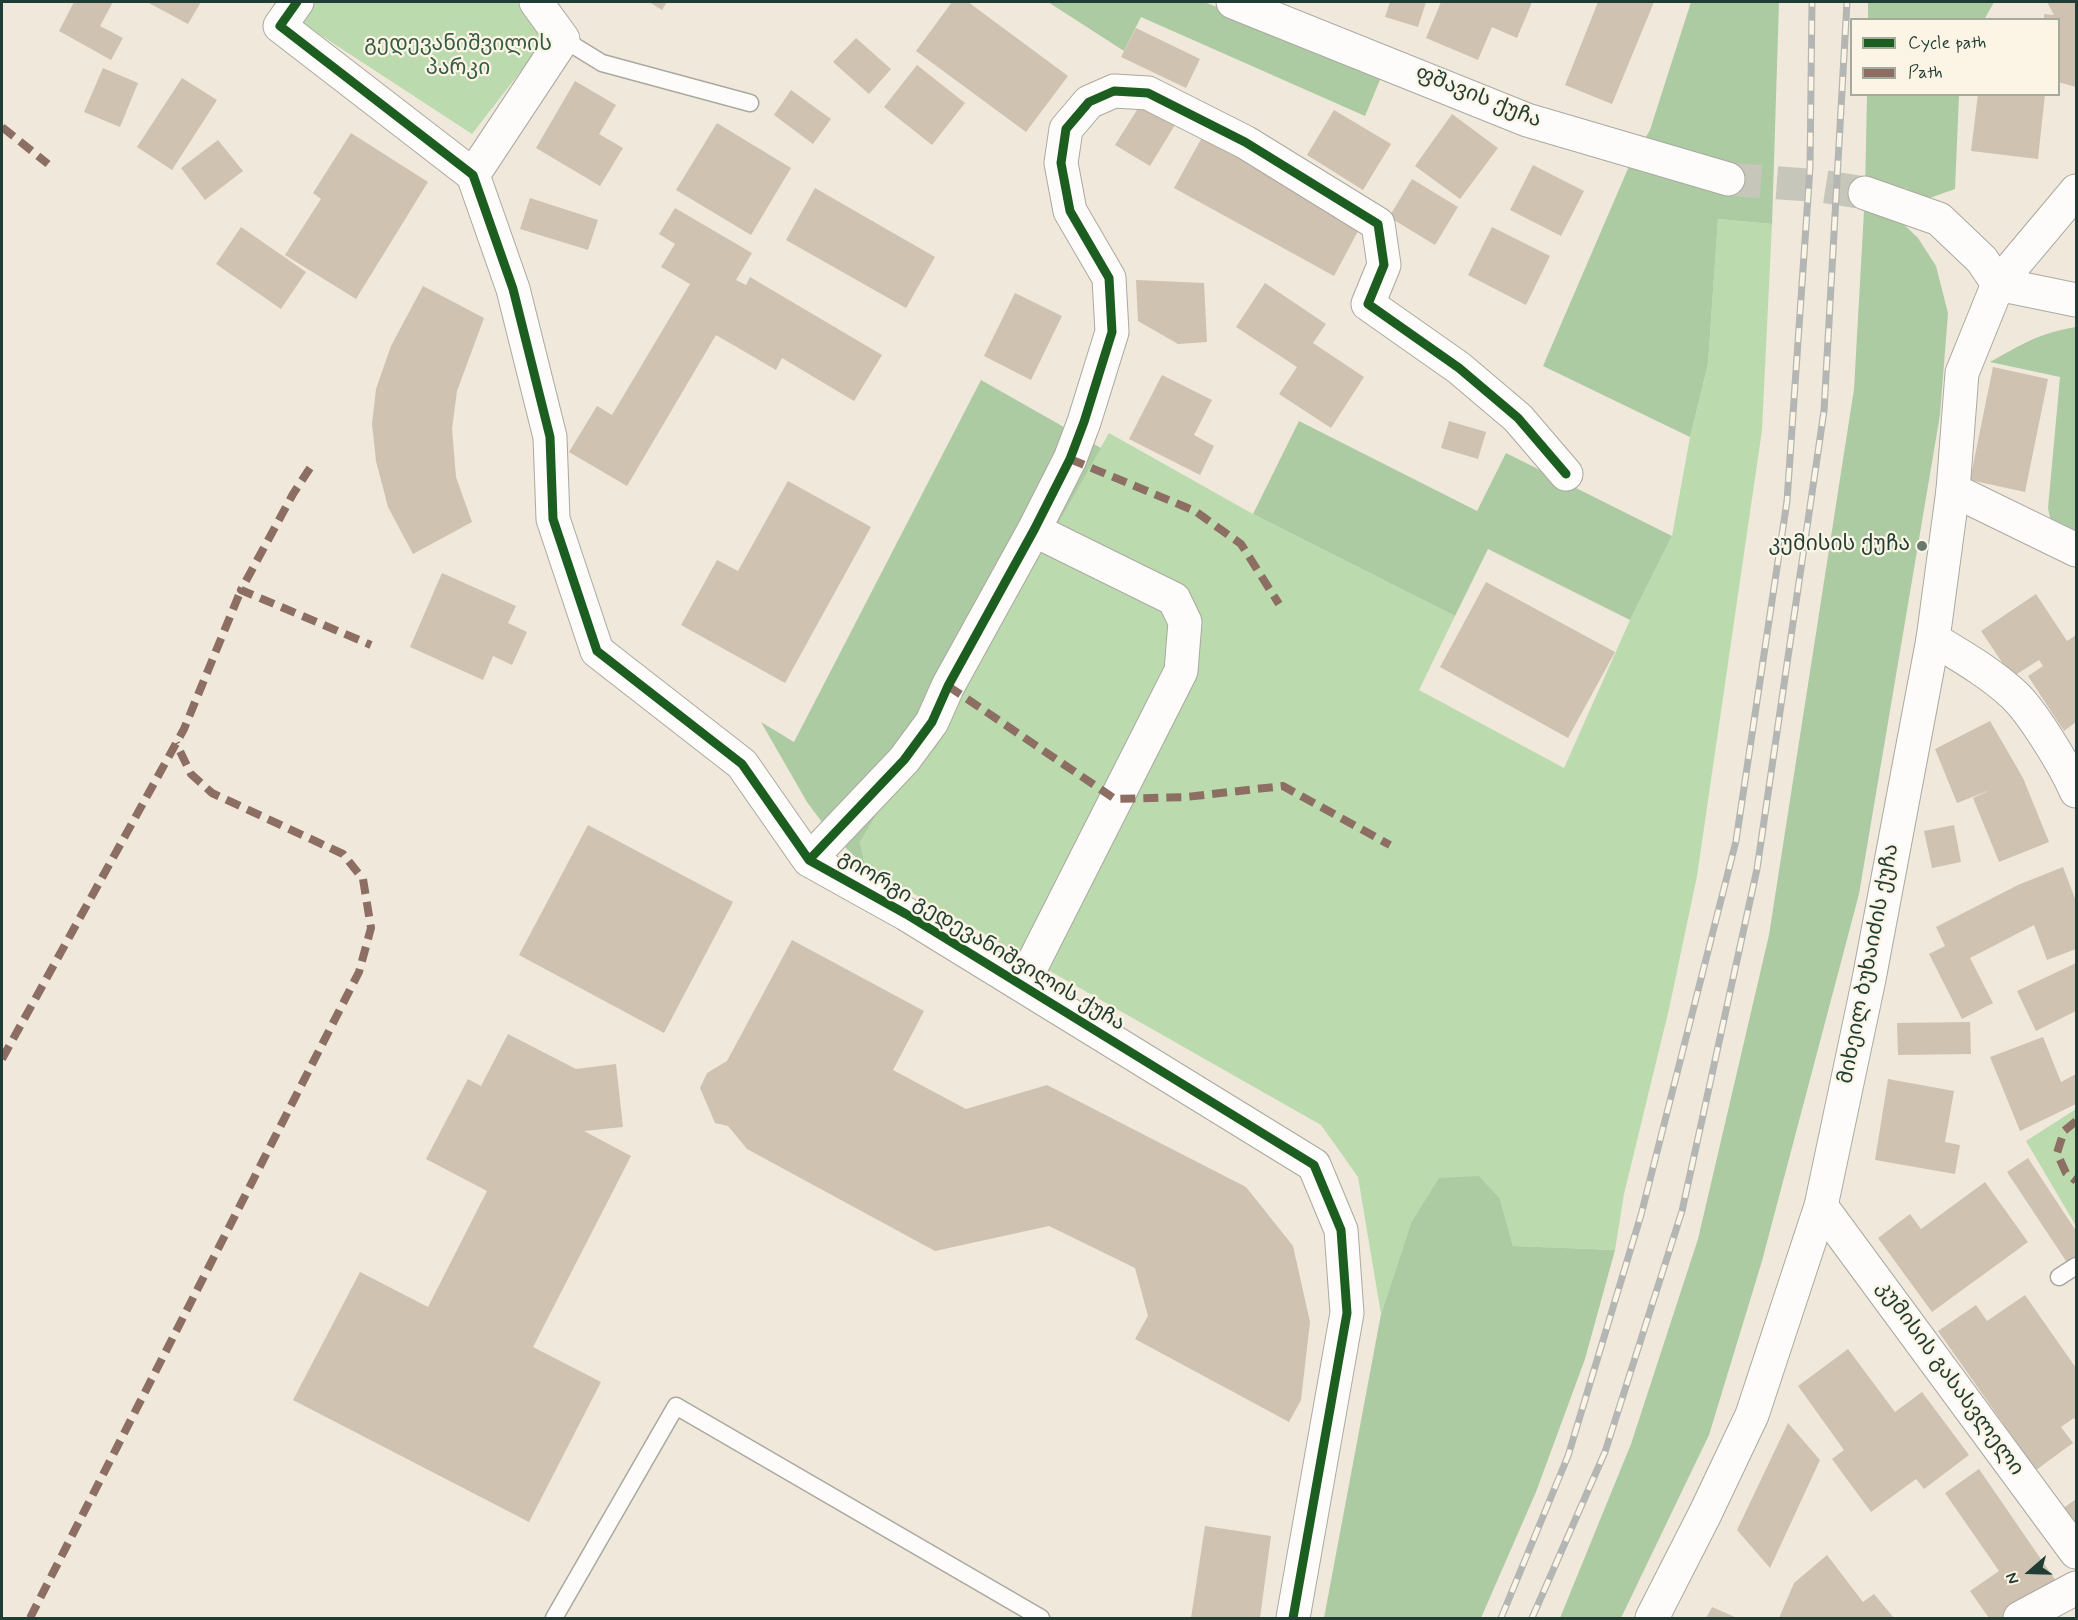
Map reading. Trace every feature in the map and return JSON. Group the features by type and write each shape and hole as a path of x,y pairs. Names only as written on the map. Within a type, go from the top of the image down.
{"street":[{"path":"297,2 280,26 473,175 563,39 536,2"},
{"name":"ფშავის ქუჩა","path":"1233,2 1527,120 1728,179"},
{"path":"809,860 904,760 932,722 948,686 1034,530 1070,459 1112,332 1109,278 1070,211 1061,163 1066,129 1089,102 1114,91 1148,93 1245,142 1378,224 1384,265 1368,304 1459,368 1518,418 1566,474"},
{"name":"გიორგი გედევანიშვილის ქუჩა","path":"473,175 513,290 550,437 553,519 597,651 742,764 809,860 906,914 1314,1165 1341,1230 1347,1313 1293,1618"},
{"name":"მიხეილ ბუხაიძის ქუჩა","path":"1652,1618 1705,1514 1752,1414 1821,1206 1869,979 1933,639 1953,490 1962,373 1998,284 2076,191"},
{"path":"1865,193 1939,219 1982,260 1998,284 2076,300"},
{"path":"1953,490 2076,550"},
{"path":"1022,986 1181,671 1185,622 1174,599 1034,530"},
{"path":"1933,639 1981,668 2015,696 2067,771 2076,791"},
{"name":"კუმისის გასასვლელი","path":"1821,1206 2076,1552"},
{"path":"2020,1618 2076,1588"}],"lane":[{"path":"563,39 602,63 750,103"},
{"path":"2059,1277 2076,1266"},
{"path":"554,1618 676,1406 1041,1618"}],"green space":[{"name":"გედევანიშვილის პარკი","path":"314,2 517,2 545,40 472,134 299,21"},
{"path":"1048,2 1204,2 1384,70 1365,116 1141,17 1124,51"},
{"path":"1691,2 1779,2 1772,224 1718,219 1708,364 1690,437 1543,366 1630,164 1650,130"},
{"path":"1868,2 1994,2 1985,18 1868,18"},
{"path":"1867,96 1959,96 1955,189 1924,200 1905,188 1896,217 1918,238 1936,266 1948,313 1940,415 1859,894 1762,1261 1709,1435 1621,1618 1560,1618 1631,1444 1698,1239 1769,935 1854,389 1865,193"},
{"path":"1718,219 1772,224 1762,430 1697,876 1669,1009 1624,1194 1615,1250 1513,1246 1500,1199 1411,1223 1381,1314 1358,1177 1321,1125 865,866 860,842 893,788 981,659 1109,433 1253,514 1455,616 1419,690 1564,768 1630,620 1672,536 1690,437 1708,364"},
{"path":"2076,327 2076,563 2056,548 2048,508 2060,377 1990,362 2040,336"},
{"path":"981,380 1101,448 981,659 936,747 893,788 860,842 865,866 830,833 807,802 761,722 794,742"},
{"path":"1299,421 1477,511 1506,453 1672,536 1630,620 1488,549 1455,616 1253,514"},
{"path":"2076,1109 2076,1226 2026,1141"},
{"path":"1479,1176 1500,1199 1513,1246 1615,1250 1585,1359 1536,1492 1481,1618 1324,1618 1381,1314 1411,1223 1439,1178"}],"building":[{"path":"74,2 113,2 100,26 123,38 111,60 59,31"},
{"path":"147,2 201,2 188,24"},
{"path":"649,2 667,2 662,10"},
{"path":"952,2 968,2 1068,76 1026,132 916,51"},
{"path":"1390,2 1426,2 1418,27 1385,17"},
{"path":"1441,2 1532,2 1517,38 1492,27 1478,60 1426,38"},
{"path":"1598,2 1654,2 1612,104 1565,85"},
{"path":"2047,2 2076,2 2076,87 2060,83 2060,18 2044,18 2044,14 2054,15"},
{"path":"1136,28 1200,59 1186,88 1121,57"},
{"path":"856,38 891,69 869,94 833,62"},
{"path":"917,65 965,103 932,145 884,107"},
{"path":"103,68 138,83 120,127 84,112"},
{"path":"182,78 217,100 172,170 137,147"},
{"path":"575,81 616,105 599,134 623,148 600,186 536,148"},
{"path":"791,90 831,119 813,144 774,115"},
{"path":"1147,94 1181,115 1150,166 1115,145"},
{"path":"1978,96 2045,96 2038,159 1971,151"},
{"path":"1334,110 1391,144 1363,190 1307,155"},
{"path":"1452,114 1498,148 1460,199 1415,166"},
{"path":"717,123 791,168 751,235 676,190"},
{"path":"1205,132 1364,220 1334,276 1174,188"},
{"path":"351,133 428,182 356,299 285,255 321,199 313,193"},
{"path":"218,140 243,171 205,200 181,168"},
{"path":"1533,165 1584,191 1561,236 1510,210"},
{"path":"1412,179 1458,207 1435,245 1389,217"},
{"path":"815,188 935,257 906,308 786,240"},
{"path":"530,198 598,220 588,250 520,229"},
{"path":"675,208 752,253 736,280 746,285 750,277 882,355 854,401 782,358 776,370 716,335 627,486 569,452 597,406 612,415 690,284 661,267 675,244 659,234"},
{"path":"241,227 306,272 281,309 216,264"},
{"path":"1492,227 1550,256 1526,305 1468,275"},
{"path":"1136,280 1204,283 1207,342 1178,344 1138,321"},
{"path":"1265,283 1326,324 1313,343 1364,377 1331,428 1279,394 1297,367 1236,327"},
{"path":"423,286 484,318 457,391 452,429 456,477 472,522 413,554 388,507 376,461 372,424 376,389 391,346"},
{"path":"1015,293 1062,316 1031,380 984,356"},
{"path":"1993,367 2048,379 2025,492 1970,480"},
{"path":"1162,375 1212,400 1194,435 1214,446 1200,475 1129,439"},
{"path":"1449,421 1486,432 1478,459 1441,448"},
{"path":"788,481 871,527 785,683 681,625 717,560 738,571"},
{"path":"442,573 516,606 508,623 527,632 512,665 493,656 483,680 410,647"},
{"path":"1486,582 1615,652 1568,738 1440,667"},
{"path":"2036,594 2067,641 2076,635 2076,722 2064,731 2028,676 2043,666 2039,660 2012,677 1981,631"},
{"path":"1990,721 2023,778 2049,842 1999,862 1973,798 1990,790 1957,803 1935,749"},
{"path":"588,825 733,902 664,1033 519,955"},
{"path":"1954,825 1961,862 1932,868 1924,831"},
{"path":"2063,867 2076,901 2076,949 2047,960 2034,925 1970,958 1993,1003 1962,1019 1929,954 1945,946 1936,927 2018,885"},
{"path":"792,940 924,1011 893,1070 966,1109 1047,1085 1246,1187 1293,1246 1310,1322 1301,1400 1289,1422 1135,1339 1148,1316 1135,1268 1049,1226 935,1251 747,1149 728,1126 715,1123 700,1088 707,1073 727,1061"},
{"path":"2076,963 2076,1011 2036,1031 2017,991"},
{"path":"1970,1022 1971,1054 1898,1055 1897,1023"},
{"path":"508,1034 576,1069 616,1064 623,1127 584,1131 631,1156 533,1347 601,1382 529,1522 293,1400 360,1272 428,1307 487,1191 426,1159 468,1079 481,1086"},
{"path":"2043,1037 2061,1082 2076,1074 2076,1104 2020,1131 1990,1057"},
{"path":"1888,1079 1954,1091 1945,1142 1960,1145 1955,1174 1875,1160"},
{"path":"2028,1158 2076,1231 2076,1259 2068,1264 2007,1172"},
{"path":"1985,1182 2028,1242 1932,1312 1878,1238 1910,1214 1921,1229"},
{"path":"2025,1295 2076,1368 2076,1421 2074,1418 2061,1427 2073,1443 2036,1470 1938,1331 1976,1305 1987,1321"},
{"path":"1848,1349 1895,1412 1922,1392 1969,1455 1924,1489 1916,1479 1871,1512 1832,1459 1844,1450 1798,1386"},
{"path":"1788,1423 1820,1460 1770,1568 1737,1530"},
{"path":"1979,1469 2056,1581 2001,1618 1989,1618 1970,1591 1999,1571 1945,1493"},
{"path":"2076,1499 2076,1538 2058,1512"},
{"path":"1205,1526 1271,1536 1260,1618 1191,1618"},
{"path":"1827,1555 1863,1602 1874,1594 1894,1618 1779,1618 1794,1583"},
{"path":"1712,1607 1737,1618 1706,1618"}],"tunnel":[{"path":"1728,179 1821,186 1865,193"}],"railway":[{"path":"1501,1618 1568,1456 1641,1215 1736,841 1787,501 1810,168 1812,2"},
{"path":"1532,1618 1605,1452 1682,1211 1757,869 1824,411 1847,2"}],"marked path":[{"path":"2,127 48,164"},
{"path":"1070,459 1195,511 1241,544 1279,604"},
{"path":"310,468 293,494 241,590 371,645"},
{"path":"2,1059 184,729 241,590"},
{"path":"948,686 1115,799 1186,797 1283,786 1390,845"},
{"path":"30,1618 359,972 371,928 363,879 343,854 212,793 191,774 176,743"},
{"path":"2076,1121 2064,1131 2057,1153 2066,1173 2076,1181"}],"cycle path":[{"path":"297,2 280,26 473,175 513,289 550,437 553,519 597,651 742,764 809,860 906,914 1314,1165 1341,1230 1347,1313 1293,1618"},
{"path":"809,860 904,760 932,722 948,686 1034,530 1070,459 1084,422 1112,332 1109,278 1070,211 1061,163 1066,129 1089,102 1114,91 1148,93 1245,142 1378,224 1384,265 1368,304 1459,368 1518,418 1566,474"}],"place":[{"name":"კუმისის ქუჩა","path":"1922,546"}]}
